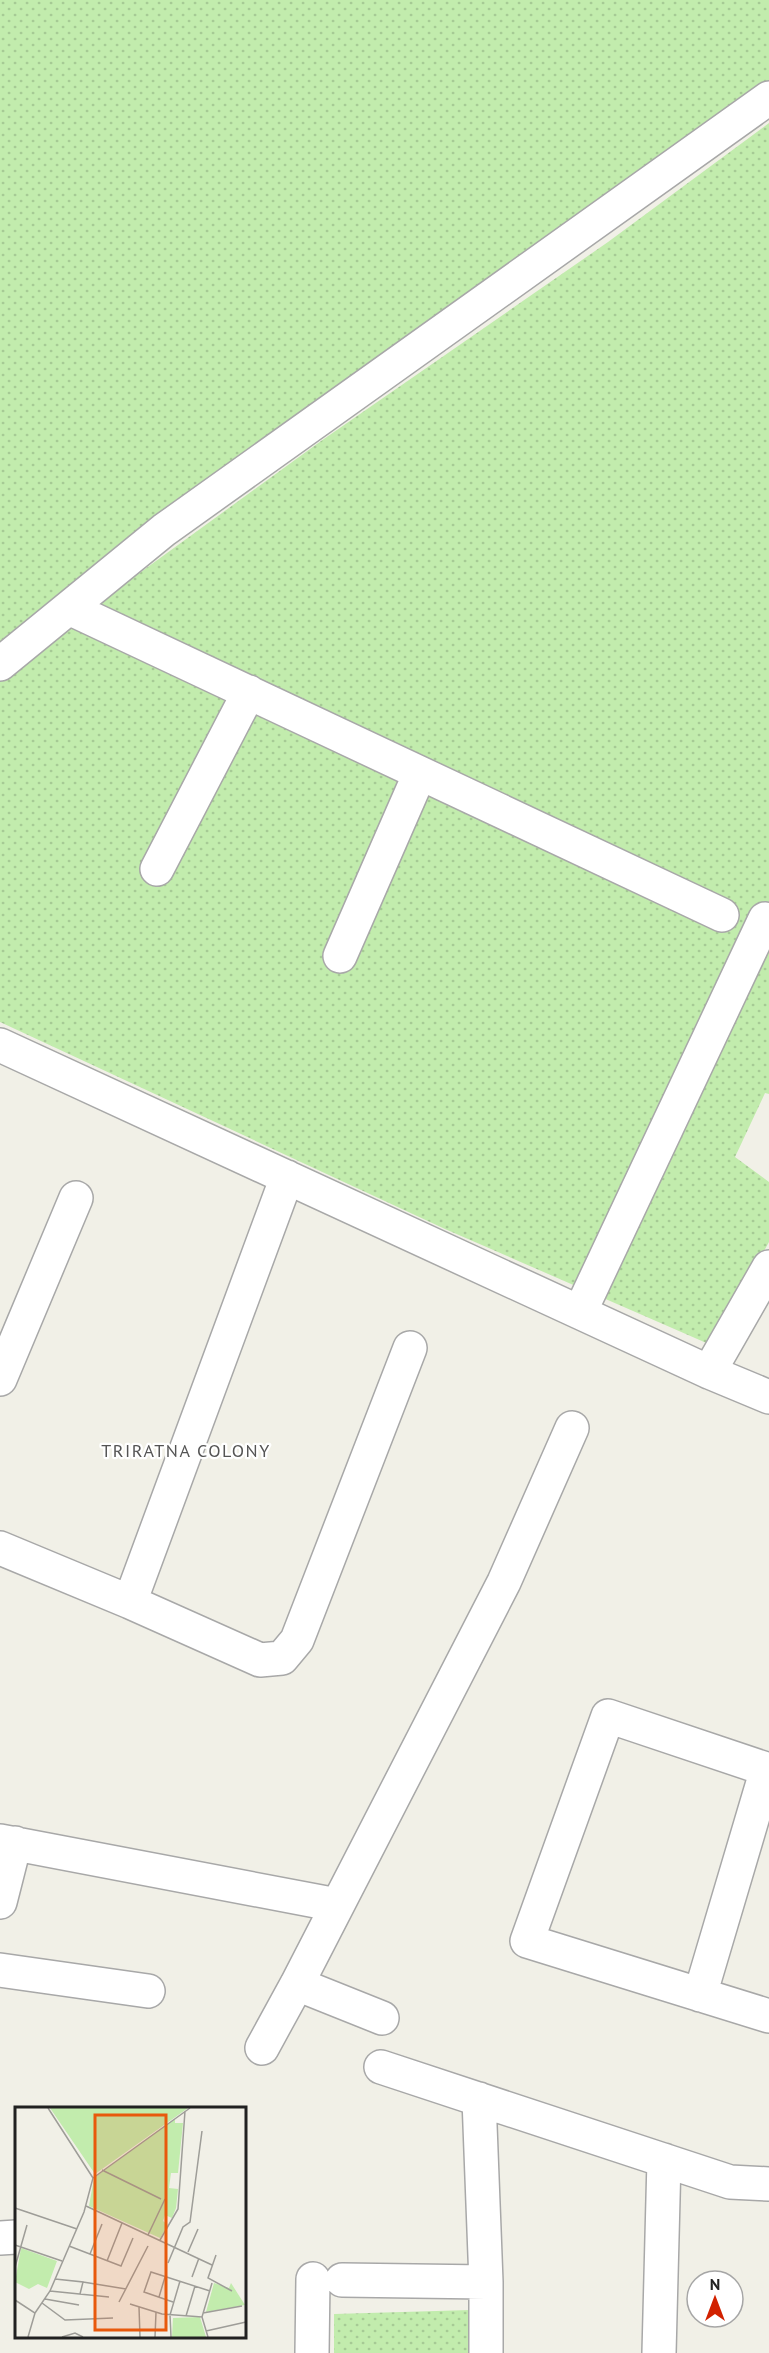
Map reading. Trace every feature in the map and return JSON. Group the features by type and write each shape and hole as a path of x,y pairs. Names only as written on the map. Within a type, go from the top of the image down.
{"street":[{"path":"0,664 164,530 769,98"},
{"path":"69,608 722,915"},
{"path":"157,869 249,692"},
{"path":"340,956 420,773"},
{"path":"580,1312 765,919"},
{"path":"0,1045 709,1372 769,1396"},
{"path":"130,1602 287,1177"},
{"path":"0,1379 76,1198"},
{"path":"709,1372 769,1267"},
{"path":"0,1548 130,1602 260,1660 282,1658 297,1640 410,1348"},
{"path":"262,2048 504,1582 572,1428"},
{"path":"700,1995 768,1769 608,1716 527,1941 700,1995 769,2016"},
{"path":"0,1902 8,1842 337,1905"},
{"path":"0,1970 148,1991"},
{"path":"297,1984 382,2018"},
{"path":"381,2067 730,2182 769,2184"},
{"path":"479,2099 486,2282 486,2353"},
{"path":"659,2353 664,2160"},
{"path":"0,2238 15,2236"},
{"path":"312,2353 327,2279 486,2282"}],"green space":[{"path":"0,0 769,0 769,96 0,645"},
{"path":"769,123 769,1094 765,1093 735,1157 769,1182 769,1242 711,1345 445,1229 0,1022 0,678 13,665 321,441 608,242"},
{"path":"470,2310 470,2353 334,2353 334,2314"}],"district":[{"name":"TRIRATNA COLONY","path":"186,1450"}]}
